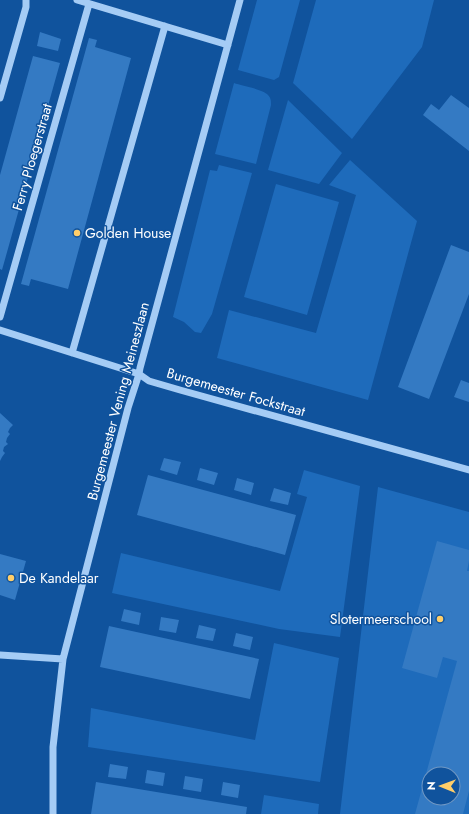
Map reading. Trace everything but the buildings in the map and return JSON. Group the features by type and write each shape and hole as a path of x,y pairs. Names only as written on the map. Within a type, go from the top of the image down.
{"street":[{"path":"0,98 26,7 26,0"},
{"path":"77,0 228,45"},
{"name":"Burgemeester Vening Meineszlaan","path":"53,814 53,747 63,659 128,408 139,374 240,0"},
{"name":"Ferry Ploegerstraat","path":"0,318 89,4"},
{"path":"72,352 165,26"},
{"name":"Burgemeester Fockstraat","path":"0,330 139,374 148,381 469,470"},
{"path":"0,655 63,659"}],"shaded area":[{"path":"257,0 300,0 279,77 274,80 238,70"},
{"path":"316,0 434,0 422,47 352,139 293,83"},
{"path":"234,83 262,91 270,97 271,100 256,164 215,154"},
{"path":"288,100 342,153 319,184 268,170"},
{"path":"350,160 417,221 368,400 217,358 229,310 316,333 356,195 329,185"},
{"path":"219,165 252,173 212,314 201,333 195,332 184,322 173,317 210,170 217,171"},
{"path":"276,184 339,202 307,315 244,297"},
{"path":"304,470 360,486 340,637 279,629 112,593 121,553 280,591 307,497 297,494"},
{"path":"378,487 469,512 469,814 340,814"},
{"path":"274,643 339,658 320,782 88,747 91,708 255,740"},
{"path":"264,795 319,804 318,814 261,814"}],"place":[{"name":"Golden House","path":"77,233"},
{"name":"De Kandelaar","path":"11,578"},
{"name":"Slotermeerschool","path":"440,619"}]}
